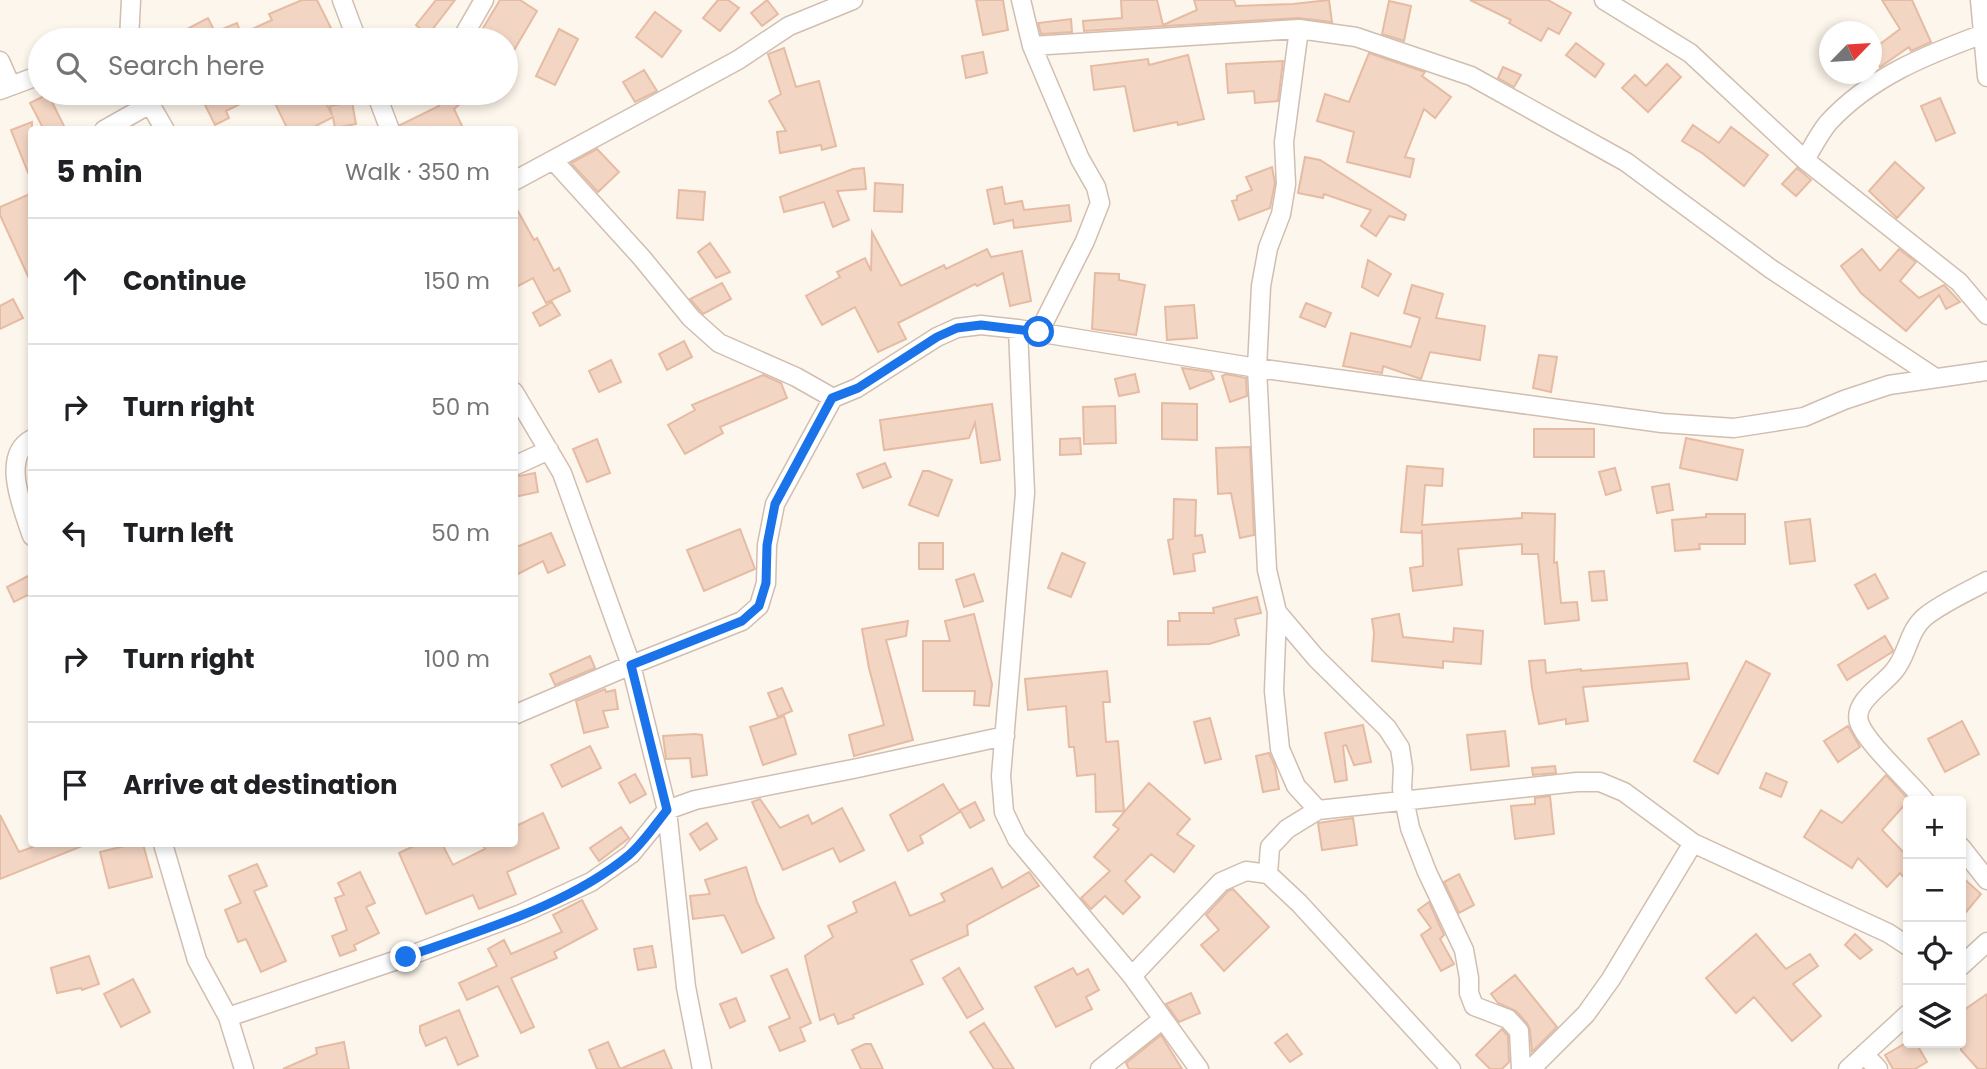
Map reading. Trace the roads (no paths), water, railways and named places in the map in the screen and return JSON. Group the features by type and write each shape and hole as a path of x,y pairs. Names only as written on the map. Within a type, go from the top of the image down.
{"street":[{"path":"129,28 131,0"},
{"path":"342,0 352,28"},
{"path":"468,28 484,0"},
{"path":"518,179 738,60 789,26 853,0"},
{"path":"1021,0 1032,46 1080,159 1096,187 1100,203 1085,241 1039,332"},
{"path":"1604,0 1689,53 1805,160 1959,282 1987,315"},
{"path":"1980,0 1987,77"},
{"path":"1032,46 1299,29 1356,37 1471,76 1626,162 1771,269 1934,377"},
{"path":"1299,29 1284,142 1286,184 1281,214 1268,248 1261,286 1257,368 1267,570 1278,612 1274,691 1280,750 1296,786 1318,810"},
{"path":"1805,160 1827,124 1853,100 1891,72 1923,56 1985,44"},
{"path":"0,61 5,88 28,79"},
{"path":"110,126 138,105"},
{"path":"152,105 163,126"},
{"path":"383,105 389,126"},
{"path":"553,160 642,258 691,318 719,344 796,377 832,398"},
{"path":"518,713 742,621 759,606 766,583 767,545 775,504 832,398 858,388 937,337 957,328 981,325 1018,329 1257,368 1662,423 1734,429 1804,417 1889,385 1987,371"},
{"path":"1018,329 1024,493 1001,776 1004,812 1017,839 1132,976 1199,1069"},
{"path":"518,399 562,473 631,665 667,810 686,987 702,1069"},
{"path":"28,441 14,456 13,478 28,524"},
{"path":"518,464 549,450"},
{"path":"1920,796 1867,737 1859,722 1859,710 1903,660 1912,632 1925,617 1987,581"},
{"path":"1278,612 1316,658 1387,728 1400,748 1402,789 1410,828 1427,872 1464,950 1469,993 1475,1006 1508,1019 1519,1031 1521,1069"},
{"path":"228,1017 406,957 521,914 591,882 631,854 667,810 695,800 1005,736"},
{"path":"1268,874 1270,847 1287,829 1318,810 1577,782 1600,782 1624,792 1693,843 1888,933 1903,943"},
{"path":"1531,1069 1587,1014 1693,843"},
{"path":"164,847 197,960 228,1017 244,1069"},
{"path":"1966,853 1987,880"},
{"path":"1132,976 1221,883 1246,871 1268,874 1299,902 1451,1069"},
{"path":"1966,961 1987,942"},
{"path":"1100,1069 1163,1019"},
{"path":"1848,1069 1903,1019"},
{"path":"1864,1054 1878,1069"}]}
